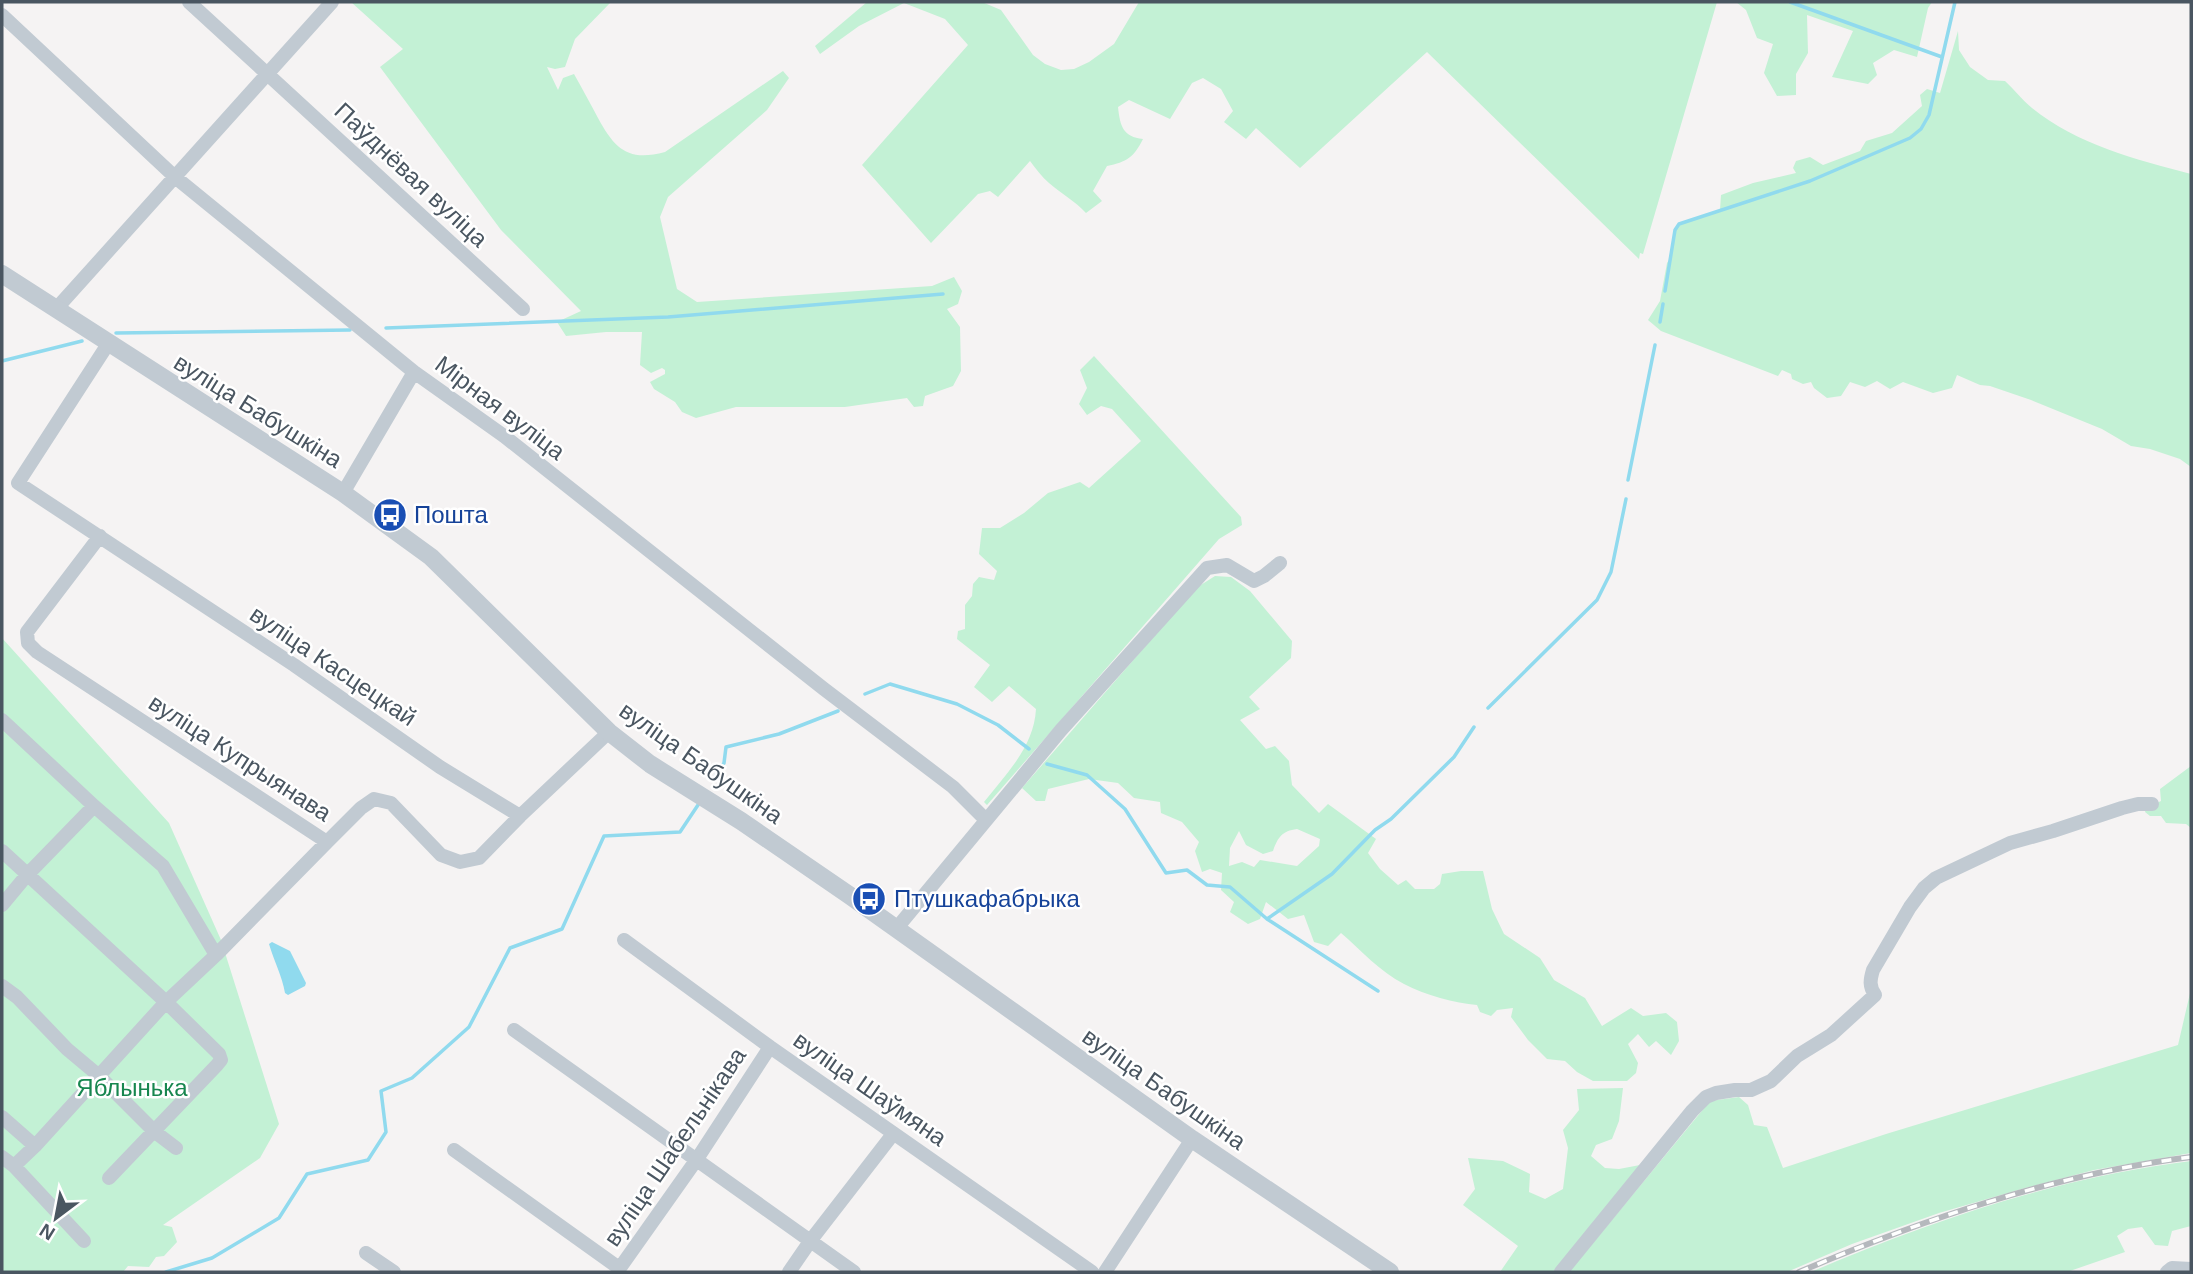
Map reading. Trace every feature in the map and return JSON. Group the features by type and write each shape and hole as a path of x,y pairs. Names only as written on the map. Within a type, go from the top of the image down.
{"street":[{"name":"Паўднёвая вуліца","path":"189,2 523,309"},
{"path":"57,309 332,2"},
{"name":"Мірная вуліца","path":"2,15 175,177 414,372 504,436 824,689 953,787 985,819"},
{"name":"вуліца Бабушкіна","path":"2,274 343,493 431,557 609,732 650,764 741,821 1192,1139 1390,1272"},
{"name":"вуліца Касцецкай","path":"108,344 18,483 294,665 440,767 520,816"},
{"path":"343,493 414,372"},
{"name":"вуліца Купрыянава","path":"100,536 27,632 28,643 37,652 327,842 361,808 374,799 391,803 441,855 460,862 480,858 520,816"},
{"path":"896,929 1061,730 1207,568 1227,565 1254,581 1280,564"},
{"path":"2,720 163,866 216,955"},
{"path":"520,816 609,732"},
{"path":"1560,1272 1706,1097 1735,1090 1751,1090 1772,1081 1797,1056 1831,1035 1875,995 1870,981 1873,970 1910,907 1924,888 1936,878 2010,843 2122,808 2152,804"},
{"path":"2,905 27,875 94,806"},
{"path":"14,1166 166,1002 327,842"},
{"path":"2,851 216,1049 221,1060 109,1178"},
{"name":"вуліца Шаўмяна","path":"624,940 770,1047 1093,1272"},
{"path":"2,986 155,1132 176,1148"},
{"path":"514,1030 855,1272"},
{"name":"вуліца Шабельнікава","path":"618,1270 697,1159 770,1047"},
{"path":"2,1117 35,1146"},
{"path":"789,1272 893,1134"},
{"path":"1105,1272 1192,1139"},
{"path":"454,1150 618,1270"},
{"path":"2,1157 14,1166 84,1241"},
{"path":"366,1253 394,1272"},
{"path":"2167,1272 2172,1268 2191,1269"}],"green space":[{"path":"351,2 611,2 575,39 565,67 547,67 558,90 563,78 574,74 610,138 632,154 652,155 665,152 783,71 789,78 767,110 668,197 660,217 677,289 697,302 932,286 954,277 962,291 958,304 947,309 960,327 961,371 953,386 925,396 923,406 914,407 907,398 845,407 736,407 696,418 682,412 675,402 654,389 650,382 665,374 665,370 662,368 651,373 640,365 642,332 566,336 557,322 581,311 501,230 380,67 403,49"},
{"path":"867,2 982,2 1001,10 1033,55 1045,64 1061,70 1074,69 1089,62 1114,44 1139,2 1717,2 1643,254 1640,253 1639,259 1427,52 1300,168 1256,128 1246,139 1224,122 1233,111 1221,89 1203,78 1192,83 1170,119 1129,100 1118,107 1120,120 1127,133 1143,139 1129,158 1107,166 1093,191 1102,201 1086,213 1046,181 1030,161 998,197 990,191 978,194 931,243 862,165 968,45 945,19 904,3 859,26 820,54 815,46"},
{"path":"1736,2 1932,2 1928,8 1917,57 1894,50 1873,63 1877,75 1868,84 1832,77 1853,31 1807,15 1808,53 1796,74 1796,95 1777,96 1764,73 1773,44 1757,38 1746,10"},
{"path":"1958,31 1959,50 1970,67 1988,80 2005,81 2028,105 2049,121 2108,149 2191,174 2191,467 2180,459 2131,446 2102,429 2031,400 1980,385 1957,375 1952,388 1933,393 1903,382 1890,389 1877,381 1865,387 1850,382 1841,396 1827,398 1814,388 1811,382 1803,384 1782,370 1778,376 1661,331 1648,320 1660,301 1675,230 1679,224 1720,210 1721,195 1753,183 1796,173 1793,168 1796,161 1810,157 1823,165 1860,151 1866,141 1892,133 1922,106 1920,95 1927,89 1940,93"},
{"path":"1094,356 1241,517 1242,525 1219,539 987,805 984,802 1024,748 1034,723 1036,709 1009,686 992,702 974,687 990,665 957,639 958,631 965,629 965,605 972,596 973,584 979,577 994,580 997,571 979,554 982,528 1000,528 1048,493 1080,482 1089,488 1141,441 1112,409 1101,406 1087,415 1079,404 1087,388 1080,370"},
{"path":"1215,576 1231,577 1250,591 1292,641 1291,658 1249,697 1260,709 1240,720 1266,749 1275,746 1289,761 1292,785 1319,813 1328,804 1376,839 1368,853 1380,869 1398,885 1406,880 1415,889 1434,889 1440,884 1442,874 1483,871 1492,909 1504,934 1540,958 1554,980 1585,998 1602,1026 1631,1008 1643,1016 1666,1013 1677,1022 1679,1041 1671,1055 1656,1041 1649,1047 1638,1034 1628,1044 1638,1063 1636,1073 1627,1081 1593,1081 1565,1061 1547,1059 1511,1017 1513,1008 1497,1010 1491,1016 1480,1012 1477,1005 1440,998 1412,988 1387,973 1341,933 1328,946 1314,942 1304,915 1288,919 1266,902 1260,919 1248,924 1230,912 1234,902 1221,890 1222,873 1210,869 1202,872 1195,851 1199,842 1182,822 1161,813 1160,802 1134,798 1118,783 1089,779 1048,789 1045,801 1036,801 1022,788 1196,588","holes":["1297,829 1320,839 1319,846 1297,866 1260,860 1254,867 1242,862 1229,866 1230,848 1239,831 1246,845 1263,854 1273,851 1281,835 1288,831"]},
{"name":"Яблынька","path":"2,638 169,823 221,940 279,1124 260,1158 163,1225 172,1227 177,1242 164,1256 156,1257 149,1267 128,1266 123,1272 2,1272"},
{"path":"2191,766 2191,828 2186,824 2166,823 2161,816 2150,816 2145,812 2146,808 2161,801 2160,789"},
{"path":"2191,989 2191,1153 2094,1170 1939,1213 1852,1244 1787,1272 1569,1272 1710,1101 1739,1097 1748,1105 1754,1125 1767,1127 1783,1168 2178,1045"},
{"path":"1623,1088 1619,1121 1612,1139 1596,1145 1591,1156 1605,1168 1619,1169 1640,1165 1553,1272 1500,1272 1518,1246 1463,1205 1475,1189 1468,1158 1503,1161 1530,1174 1529,1192 1545,1199 1563,1189 1568,1148 1563,1130 1579,1110 1577,1089"},
{"path":"2191,1161 2191,1226 2172,1231 2168,1246 2155,1245 2142,1227 2128,1229 2117,1236 2125,1252 2067,1272 1811,1272 1903,1235 1997,1203 2093,1178"}],"water":[{"path":"272,942 290,951 306,983 288,995 285,993 269,944"}],"waterway":[{"path":"1790,2 1942,57"},
{"path":"1665,291 1675,230 1679,224 1810,181 1910,138 1921,129 1929,115 1955,2"},
{"path":"386,328 668,317 943,294"},
{"path":"1660,322 1663,304"},
{"path":"116,333 350,330"},
{"path":"2,361 82,341"},
{"path":"1628,480 1655,345"},
{"path":"1488,708 1597,600 1611,572 1626,499"},
{"path":"865,694 890,684 957,704 998,725 1029,749"},
{"path":"713,780 724,763 726,747 779,734 838,711"},
{"path":"1267,919 1332,874 1454,757 1474,727"},
{"path":"1047,764 1087,775 1125,809 1166,873 1187,870 1207,885 1230,887 1267,919 1378,991"},
{"path":"166,1272 212,1258 279,1218 307,1174 368,1160 386,1132 381,1091 412,1078 469,1027 510,948 562,929 604,836 680,832 698,805"}],"railway":[{"path":"1799,1272 1894,1234 1991,1201 2090,1175 2191,1157"}],"place":[{"name":"Пошта","path":"390,515"},
{"name":"Птушкафабрыка","path":"869,899"}]}
